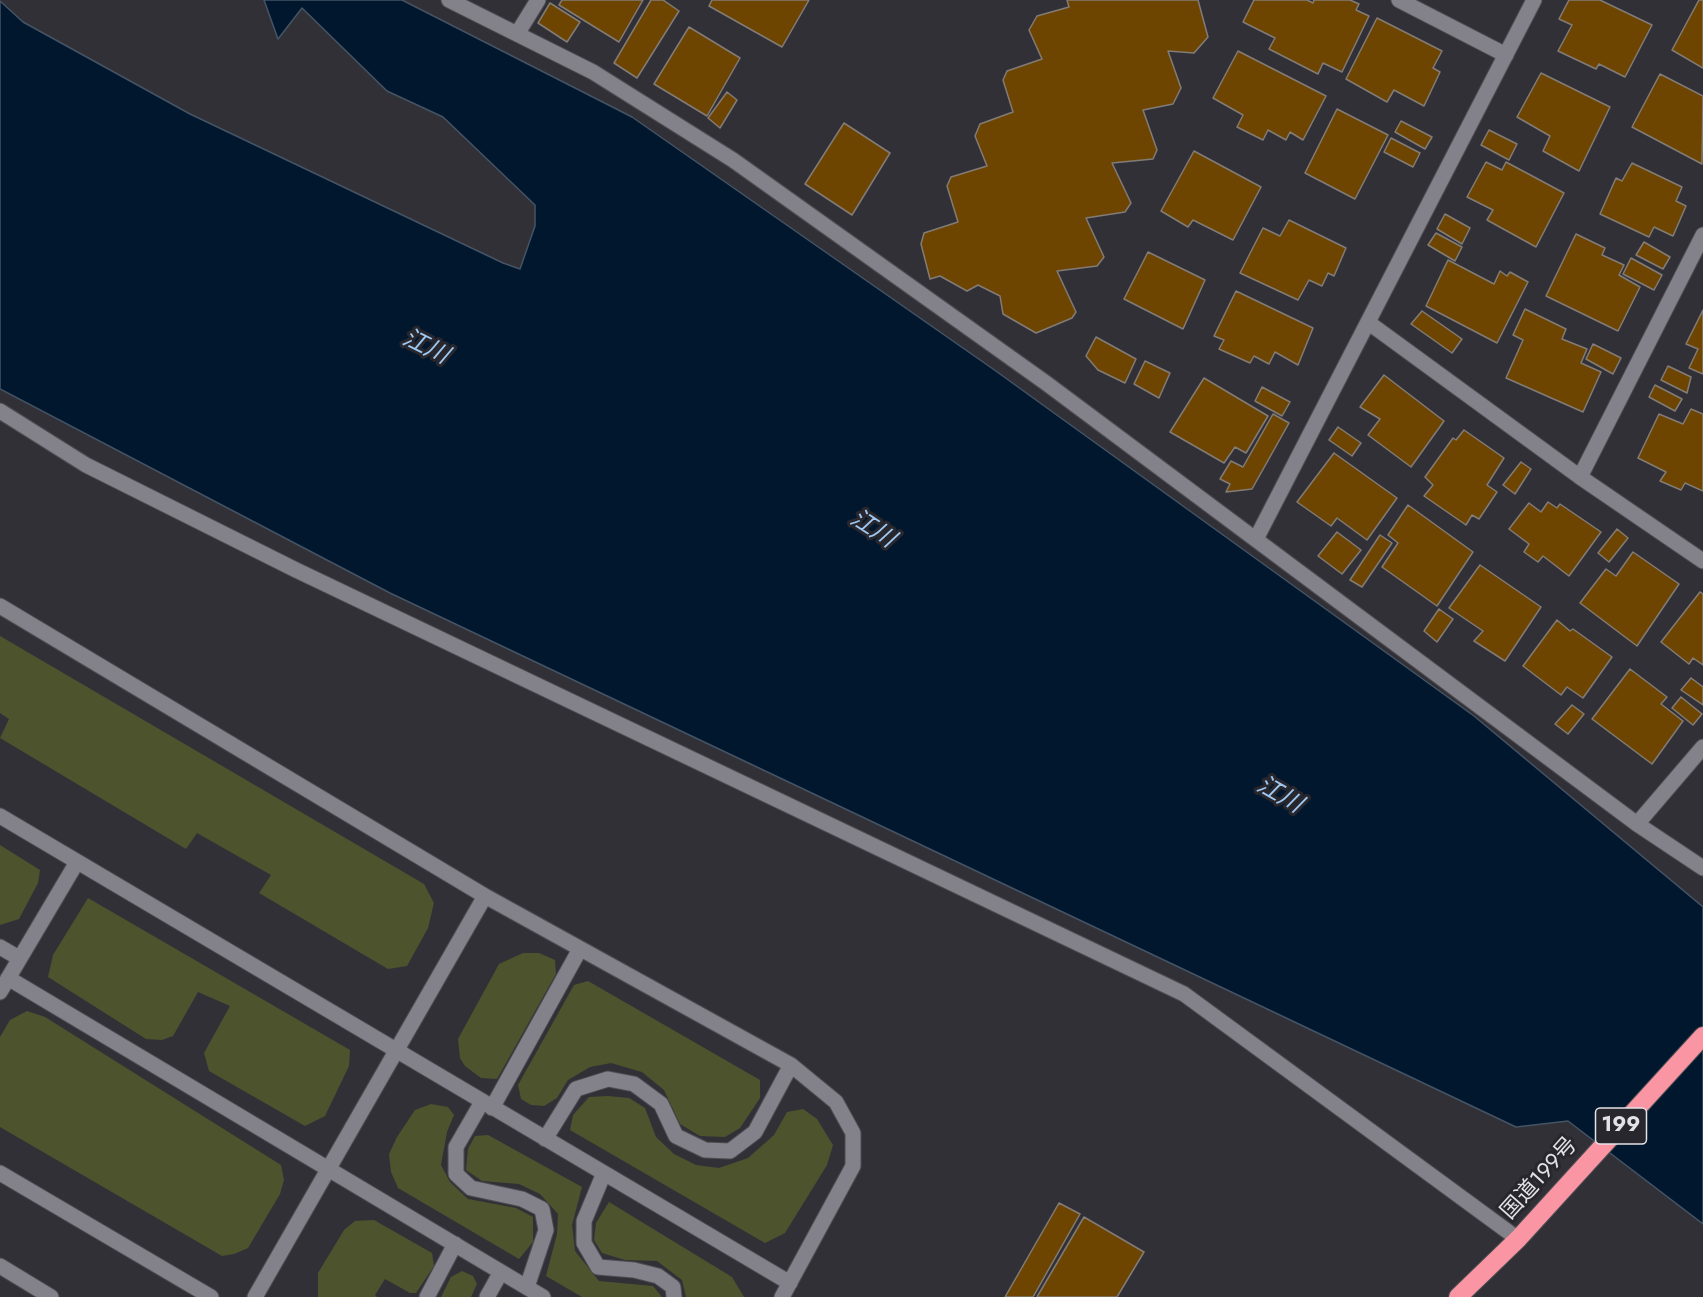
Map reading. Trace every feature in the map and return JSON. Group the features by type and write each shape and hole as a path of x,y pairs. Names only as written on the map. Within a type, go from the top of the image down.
{"highway":[{"name":"国道199号","path":"1458,1297 1518,1239 1703,1036"}],"street":[{"path":"449,0 594,72 733,160 1036,376 1637,824 1703,868"},
{"path":"517,34 538,0"},
{"path":"1399,0 1506,55"},
{"path":"1256,539 1534,0"},
{"path":"1580,477 1703,235"},
{"path":"1369,322 1580,477 1703,561"},
{"path":"0,411 86,465 296,570 1184,994 1518,1239"},
{"path":"0,606 485,896 791,1065 836,1102 853,1133 853,1166 782,1297"},
{"path":"1637,824 1703,747"},
{"path":"0,816 790,1283"},
{"path":"77,862 4,985 328,1169 543,1297"},
{"path":"255,1297 485,896"},
{"path":"0,947 19,958"},
{"path":"527,1287 546,1230 542,1209 522,1199 471,1188 456,1174 456,1147 487,1105 580,949"},
{"path":"544,1139 576,1089 608,1078 634,1084 661,1104 676,1136 705,1150 730,1151 755,1132 791,1065"},
{"path":"0,1173 211,1297"},
{"path":"604,1173 584,1221 584,1243 598,1267 634,1270 658,1276 673,1287 674,1297"},
{"path":"427,1297 455,1244"},
{"path":"0,1266 51,1297"},
{"path":"487,1297 501,1272"}],"green space":[{"path":"0,636 424,884 434,903 428,928 407,966 388,969 259,893 271,875 197,833 186,849 0,738 9,719 0,713"},
{"path":"0,845 40,870 38,883 19,919 0,925"},
{"path":"88,898 350,1050 349,1066 325,1116 305,1126 209,1071 204,1053 230,1006 198,992 173,1036 162,1040 146,1039 48,977 53,955"},
{"path":"523,953 539,953 555,960 556,974 497,1079 481,1078 465,1066 460,1058 458,1039 499,964"},
{"path":"588,981 760,1080 760,1098 740,1128 725,1137 700,1136 680,1124 664,1090 642,1072 611,1063 590,1067 568,1080 557,1098 544,1106 531,1105 521,1099 518,1085 574,985"},
{"path":"27,1011 45,1017 281,1165 284,1180 280,1194 248,1248 222,1256 0,1127 0,1037 10,1020"},
{"path":"589,1097 629,1098 645,1108 656,1137 674,1154 696,1165 719,1168 748,1158 774,1135 787,1112 803,1109 817,1119 833,1145 827,1165 785,1233 765,1243 570,1130 573,1115"},
{"path":"431,1104 448,1107 454,1115 447,1132 441,1165 450,1182 468,1199 516,1208 533,1217 533,1242 519,1259 398,1188 391,1172 389,1154 415,1110"},
{"path":"488,1135 582,1187 572,1225 575,1251 599,1281 653,1286 662,1297 582,1297 546,1276 557,1234 558,1214 540,1194 519,1184 482,1181 466,1170 468,1149 475,1136"},
{"path":"609,1202 732,1277 744,1297 686,1297 682,1280 657,1261 625,1260 602,1253 594,1240 596,1223"},
{"path":"374,1220 432,1253 434,1266 416,1293 410,1293 385,1279 375,1295 377,1297 318,1297 318,1273 344,1230 355,1221"},
{"path":"462,1271 473,1276 477,1284 471,1297 441,1297 451,1277"}],"water":[{"name":"江川","path":"264,0 402,0 632,117 993,369 1474,716 1703,907 1703,1224 1568,1121 1516,1127 390,593 0,389 0,1 23,22 190,114 520,269 535,226 535,205 443,117 387,91 302,8 278,39"}],"building":[{"path":"562,0 643,0 619,42 559,5"},
{"path":"651,0 663,0 679,11 637,78 614,63"},
{"path":"712,0 809,0 782,47 709,6"},
{"path":"1067,0 1198,0 1208,37 1194,53 1168,51 1181,88 1173,104 1143,110 1157,150 1153,159 1112,163 1131,203 1125,212 1086,218 1104,257 1097,266 1057,271 1076,312 1072,318 1036,333 1003,314 1000,296 978,285 967,291 940,276 930,279 921,244 924,233 958,222 947,186 951,177 987,166 975,136 980,124 1013,112 1003,80 1007,71 1042,59 1029,30 1037,16 1069,7"},
{"path":"1254,0 1307,0 1313,3 1314,0 1350,0 1359,4 1356,10 1369,16 1342,72 1323,63 1318,74 1269,49 1275,38 1243,22"},
{"path":"1569,0 1600,0 1652,25 1625,77 1599,64 1596,69 1558,51 1572,25 1559,19"},
{"path":"1699,0 1703,0 1703,68 1672,50"},
{"path":"550,3 580,22 567,42 538,23"},
{"path":"1377,18 1442,51 1433,68 1440,72 1424,106 1394,90 1387,102 1346,79"},
{"path":"689,27 740,58 707,116 654,84"},
{"path":"1238,51 1326,96 1303,140 1290,132 1286,140 1268,130 1263,140 1237,127 1243,115 1213,98"},
{"path":"1541,73 1610,107 1579,171 1543,151 1550,136 1517,117"},
{"path":"1660,74 1703,96 1702,164 1632,127"},
{"path":"727,92 737,100 720,128 708,118"},
{"path":"1337,109 1388,135 1355,199 1305,173"},
{"path":"1401,121 1432,137 1425,149 1395,132"},
{"path":"844,123 890,153 852,215 805,184"},
{"path":"1489,130 1517,144 1509,160 1481,145"},
{"path":"1391,138 1420,153 1413,167 1384,152"},
{"path":"1194,151 1261,187 1233,240 1193,220 1188,227 1161,211"},
{"path":"1486,162 1502,170 1506,162 1564,193 1536,247 1487,220 1493,210 1467,197"},
{"path":"1632,163 1682,187 1676,201 1686,206 1673,236 1654,227 1649,237 1600,214 1616,178 1622,181"},
{"path":"1445,214 1470,228 1462,244 1437,229"},
{"path":"1289,220 1346,248 1334,276 1328,273 1322,286 1309,280 1298,300 1240,273 1263,228 1280,236"},
{"path":"1436,233 1462,247 1455,261 1428,245"},
{"path":"1576,234 1605,248 1602,255 1624,265 1619,275 1640,287 1618,331 1546,296"},
{"path":"1644,242 1670,257 1663,269 1636,255"},
{"path":"1148,252 1205,280 1183,329 1124,299"},
{"path":"1631,258 1662,275 1654,290 1623,274"},
{"path":"1448,260 1494,284 1500,271 1507,276 1510,272 1528,282 1497,343 1426,306"},
{"path":"1236,291 1313,328 1298,365 1275,352 1269,364 1254,356 1250,363 1219,349 1224,340 1214,336"},
{"path":"1525,309 1566,329 1562,339 1587,349 1581,363 1601,372 1583,412 1506,378 1523,340 1513,335"},
{"path":"1703,310 1703,374 1689,368 1698,349 1686,344"},
{"path":"1422,311 1462,339 1452,353 1411,324"},
{"path":"1096,337 1136,359 1125,383 1098,370 1086,356"},
{"path":"1593,344 1621,358 1613,374 1586,359"},
{"path":"1145,361 1170,373 1159,398 1134,384"},
{"path":"1668,366 1691,377 1687,393 1661,380"},
{"path":"1384,375 1444,421 1411,467 1368,435 1380,419 1360,407"},
{"path":"1204,378 1268,416 1246,453 1235,447 1224,463 1170,432"},
{"path":"1655,385 1682,399 1675,411 1649,397"},
{"path":"1262,387 1290,402 1282,416 1255,401"},
{"path":"1691,409 1703,414 1703,491 1685,483 1681,490 1660,481 1666,472 1638,458 1659,414 1683,424"},
{"path":"1273,414 1289,423 1252,489 1226,492 1230,484 1220,479 1231,461 1243,467"},
{"path":"1338,427 1361,443 1352,456 1329,440"},
{"path":"1464,430 1504,458 1487,485 1497,492 1479,519 1472,515 1466,525 1424,496 1433,485 1425,477 1453,438 1456,440"},
{"path":"1334,453 1397,498 1367,540 1337,518 1331,526 1297,502"},
{"path":"1521,462 1531,469 1515,494 1503,485"},
{"path":"1548,502 1557,508 1560,504 1601,532 1569,576 1543,556 1538,562 1524,552 1529,544 1509,529 1529,503 1541,512"},
{"path":"1408,505 1473,552 1437,606 1382,567 1398,543 1388,535"},
{"path":"1617,529 1628,538 1609,562 1598,553"},
{"path":"1337,532 1361,550 1342,574 1318,556"},
{"path":"1380,535 1392,543 1362,587 1350,580"},
{"path":"1633,552 1679,584 1637,646 1580,603 1606,569 1616,576"},
{"path":"1480,565 1541,607 1505,661 1474,641 1483,631 1449,608"},
{"path":"1700,592 1703,594 1703,665 1693,658 1689,664 1661,642"},
{"path":"1439,609 1453,619 1437,642 1424,631"},
{"path":"1557,620 1570,631 1573,629 1612,657 1583,698 1567,687 1561,695 1523,666"},
{"path":"1630,669 1667,697 1661,704 1683,721 1652,764 1592,719"},
{"path":"1691,678 1703,687 1703,705 1681,690"},
{"path":"1681,697 1702,714 1693,725 1672,708"},
{"path":"1572,705 1584,714 1568,734 1555,724"},
{"path":"1059,1203 1080,1214 1033,1297 1005,1297"},
{"path":"1084,1217 1144,1252 1117,1297 1037,1297"}]}
